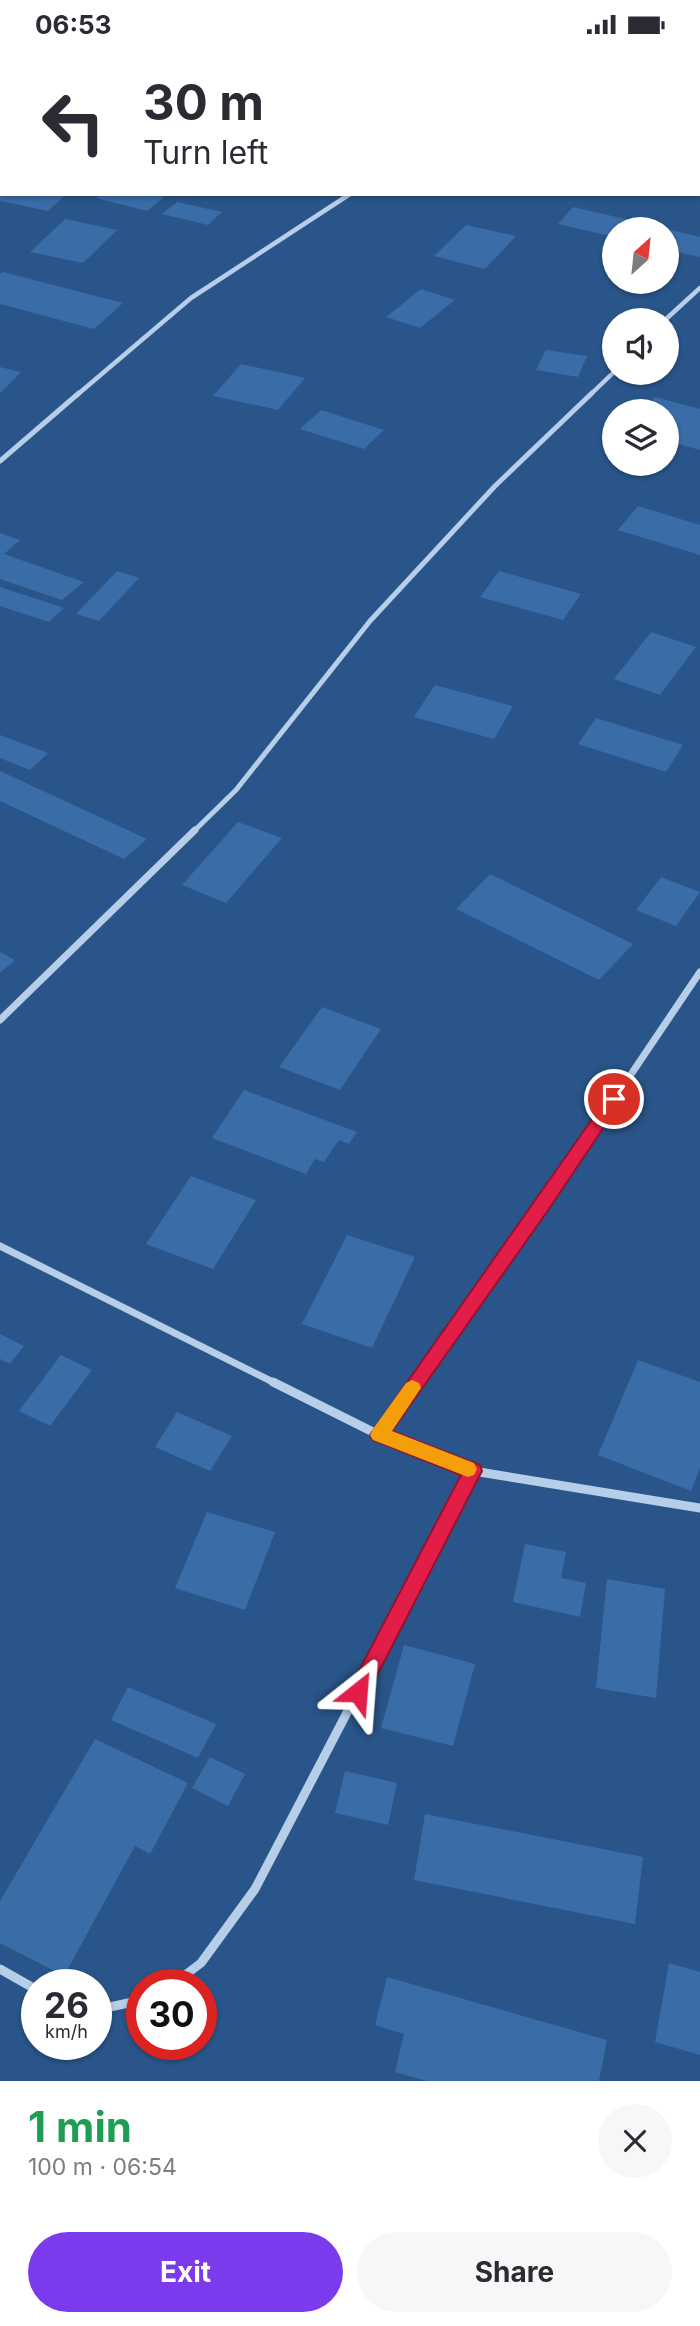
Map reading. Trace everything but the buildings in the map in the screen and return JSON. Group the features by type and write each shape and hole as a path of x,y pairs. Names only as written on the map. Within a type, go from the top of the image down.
{"street":[{"path":"0,461 191,298 347,196"},
{"path":"678,308 700,288"},
{"path":"0,1020 236,790 370,621 495,486 602,383"},
{"path":"379,1435 543,1205 700,972"},
{"path":"0,1246 379,1435 473,1471 700,1508"},
{"path":"193,1969 201,1963 255,1889 473,1471"},
{"path":"0,1969 21,1981"}],"slow traffic":[{"path":"412,1388 379,1435 468,1469"}],"route":[{"path":"358,1692 473,1471 379,1435 543,1205 614,1099"}]}
